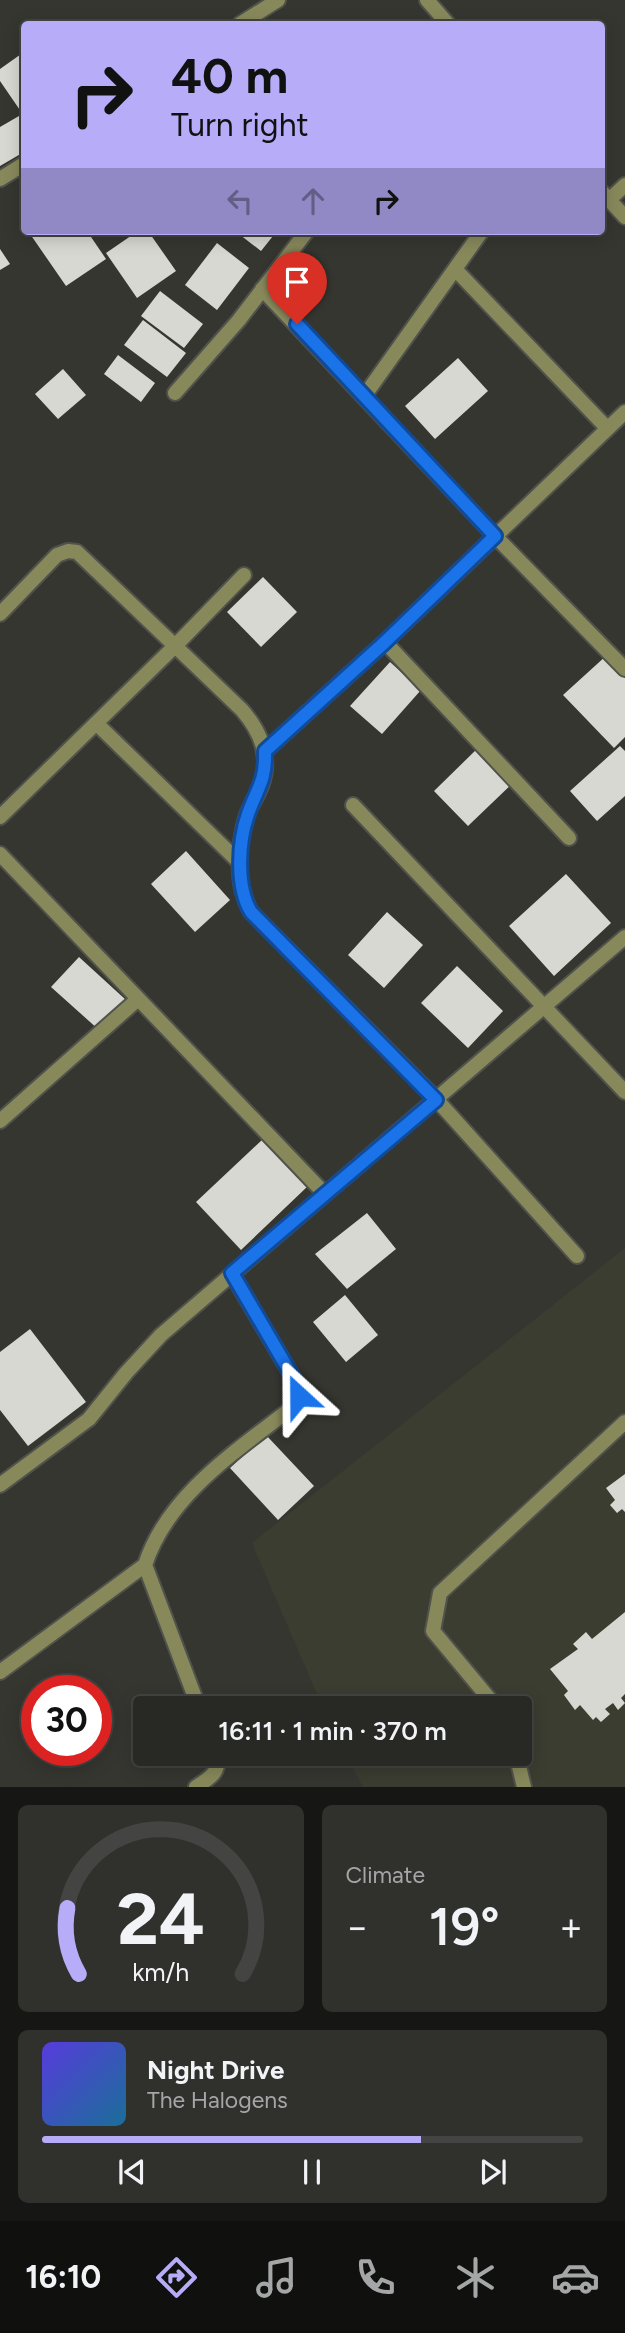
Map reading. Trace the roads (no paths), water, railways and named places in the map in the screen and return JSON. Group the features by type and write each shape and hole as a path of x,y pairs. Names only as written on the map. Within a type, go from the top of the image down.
{"street":[{"path":"245,21 278,0"},
{"path":"427,0 445,21"},
{"path":"0,179 21,166"},
{"path":"625,184 605,196 625,217"},
{"path":"175,393 239,320 303,235"},
{"path":"365,395 479,235"},
{"path":"265,751 619,421 455,270"},
{"path":"262,289 365,395 495,536 625,669"},
{"path":"0,614 57,555 68,551 77,552 242,710 260,736 265,751 262,783 248,815 240,863 243,894 251,912 436,1100 577,1256"},
{"path":"0,817 244,575"},
{"path":"385,642 569,838"},
{"path":"96,723 240,863"},
{"path":"353,805 625,1091"},
{"path":"0,854 325,1194"},
{"path":"0,1485 89,1419 161,1335 625,937"},
{"path":"0,1121 138,999"},
{"path":"194,1696 145,1565 149,1551 186,1496 293,1406 299,1396 298,1386 232,1273"},
{"path":"487,1696 433,1631 440,1593 625,1422"},
{"path":"0,1672 145,1565"},
{"path":"196,1787 211,1776 218,1766"},
{"path":"519,1766 524,1787"}]}
